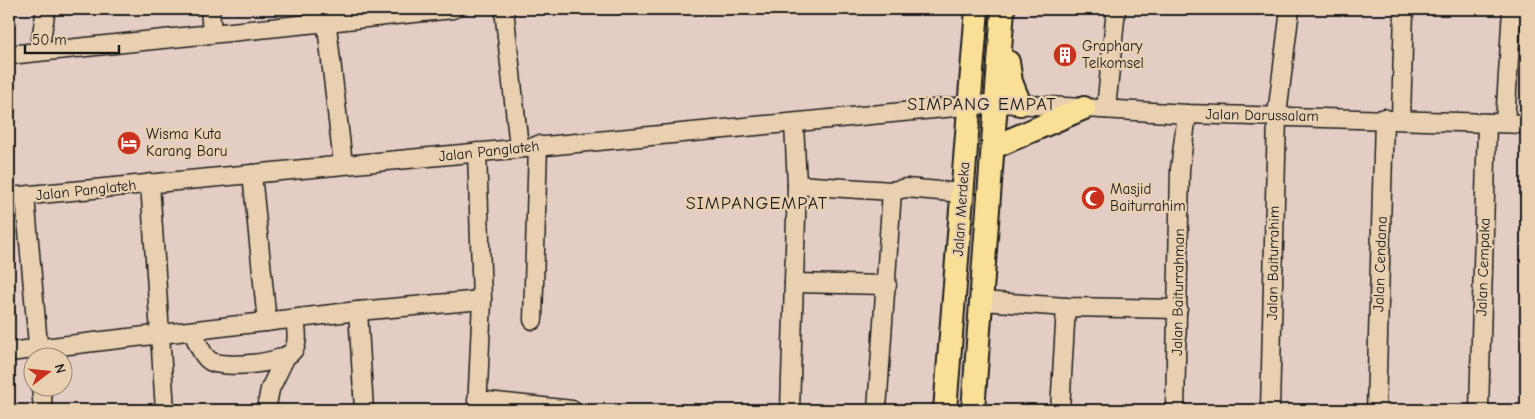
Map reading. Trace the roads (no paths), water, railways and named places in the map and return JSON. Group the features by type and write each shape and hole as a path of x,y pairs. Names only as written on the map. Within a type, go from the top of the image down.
{"main road":[{"name":"Jalan Merdeka","path":"945,410 977,9"},
{"name":"Jalan Merdeka","path":"973,410 1004,9"},
{"path":"1004,9 1010,82 1020,104"},
{"path":"994,147 1084,108"}],"street":[{"path":"39,51 46,9"},
{"path":"210,9 212,33"},
{"path":"9,55 212,33 326,15 452,9"},
{"path":"504,9 519,147"},
{"path":"1106,109 1116,9"},
{"name":"Jalan Baiturrahim","path":"1270,410 1277,115 1290,9"},
{"name":"Jalan Cendana","path":"1376,410 1392,119 1404,9"},
{"name":"Jalan Cempaka","path":"1479,410 1496,123 1512,9"},
{"path":"326,15 343,164"},
{"name":"Jalan Darussalam","path":"969,105 997,103 1187,114 1277,115 1526,124"},
{"name":"Jalan Panglateh","path":"17,197 969,105"},
{"name":"Jalan Baiturrahman","path":"1175,410 1180,169 1187,114"},
{"path":"790,410 797,185 794,123"},
{"path":"533,320 538,146"},
{"path":"477,152 482,300 477,405 572,410"},
{"path":"252,174 267,322"},
{"path":"150,183 166,410"},
{"path":"797,185 892,190 906,188 962,192"},
{"path":"876,410 887,284 892,190"},
{"path":"17,197 38,346"},
{"path":"794,283 887,284"},
{"path":"72,348 162,334 482,300"},
{"path":"982,301 1066,308 1178,308"},
{"path":"1060,410 1066,308"},
{"path":"358,312 364,410"},
{"path":"266,410 270,389 285,358 294,351 297,341 295,319"},
{"path":"192,331 206,357 211,362 235,365 285,358"},
{"path":"9,352 22,352"},
{"path":"42,396 43,410"}],"place":[{"name":"Graphary Telkomsel","path":"1065,55"},
{"name":"Wisma Kuta Karang Baru","path":"129,143"},
{"name":"Masjid Baiturrahim","path":"1093,198"}],"district":[{"name":"SIMPANG EMPAT","path":"982,104"},
{"name":"SIMPANGEMPAT","path":"757,203"}]}
